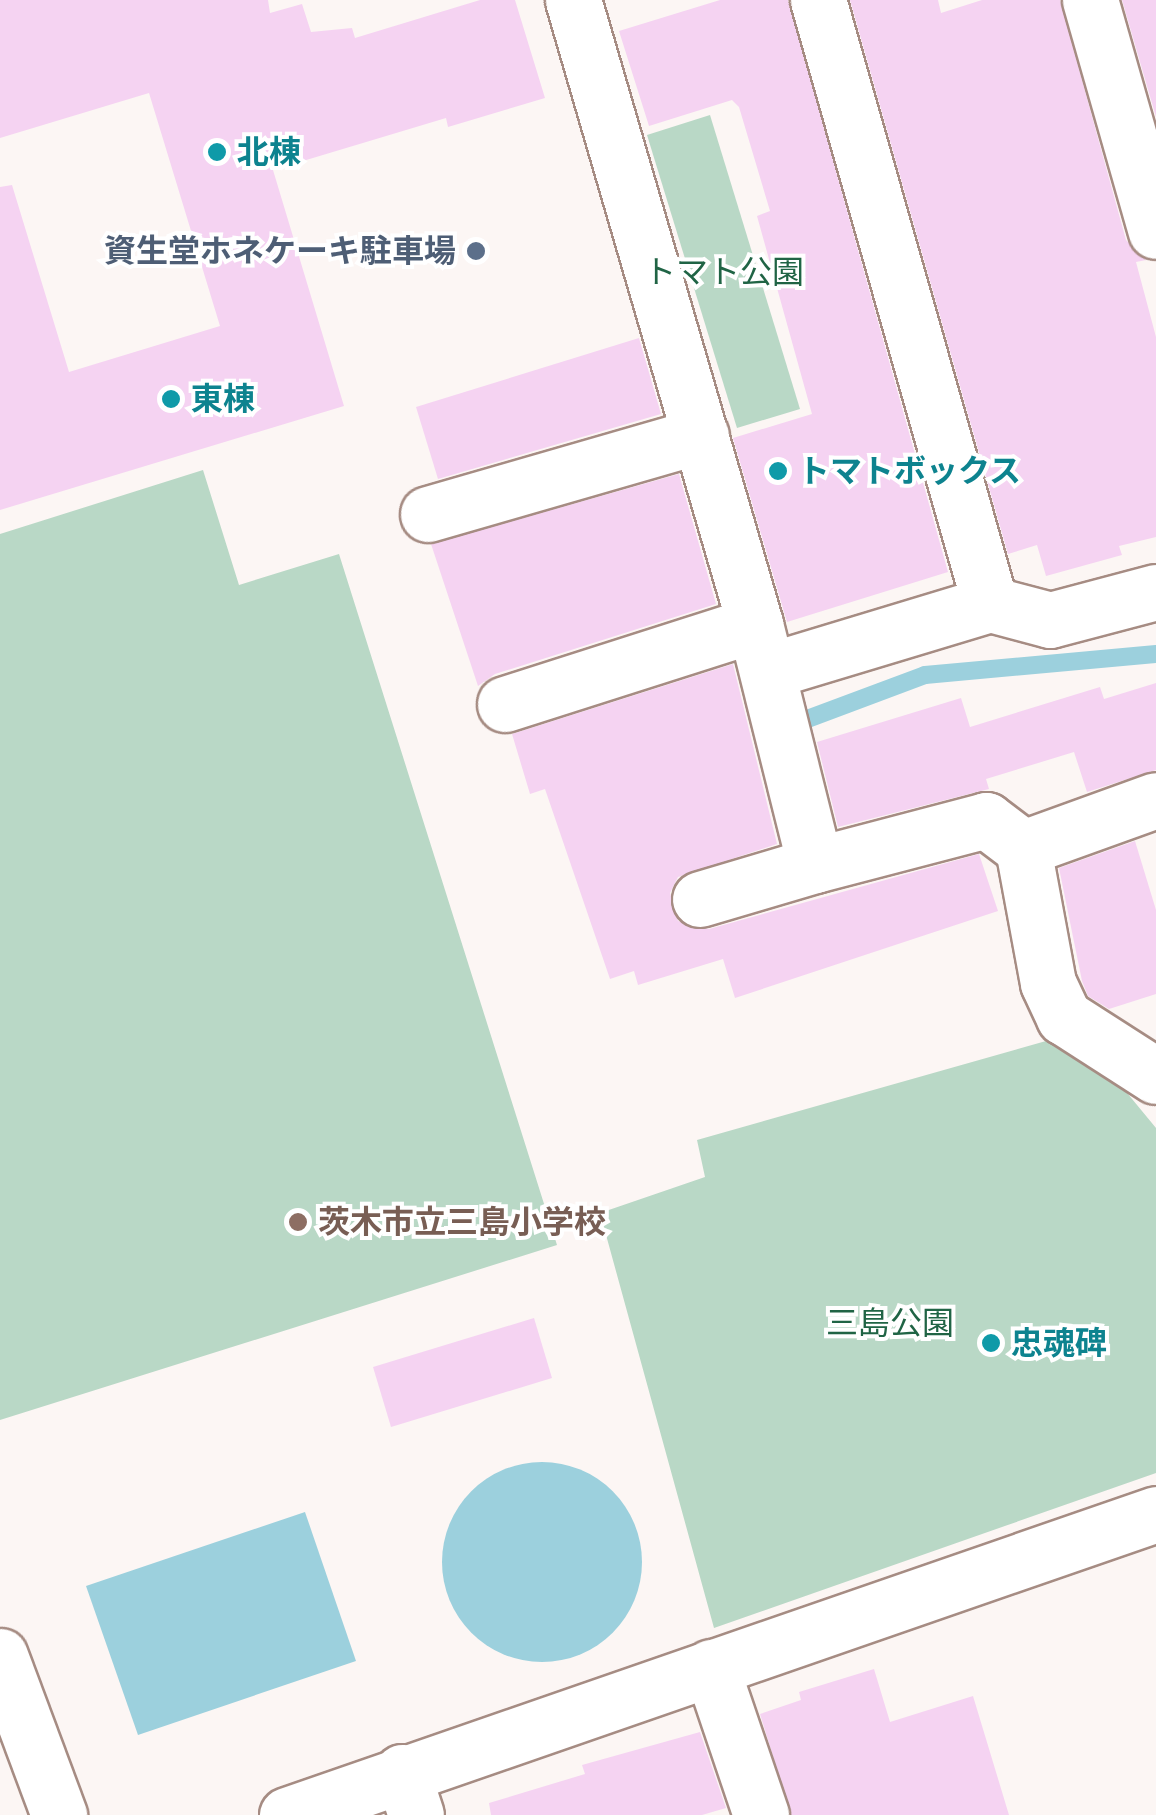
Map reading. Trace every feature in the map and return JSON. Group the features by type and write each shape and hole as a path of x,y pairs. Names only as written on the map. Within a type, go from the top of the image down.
{"street":[{"path":"574,0 762,648 776,730 814,865"},
{"path":"818,0 990,604"},
{"path":"1090,0 1156,231"},
{"path":"428,514 701,436"},
{"path":"505,704 990,604 1050,620 1156,592"},
{"path":"1024,848 1156,800"},
{"path":"700,899 986,820 1024,848 1054,1002 1064,1016 1137,1066"},
{"path":"287,1815 410,1794 710,1668 1156,1514"},
{"path":"0,1656 58,1815"},
{"path":"710,1668 761,1815"}],"green space":[{"name":"トマト公園","path":"710,115 800,409 737,428 647,135"},
{"path":"203,470 239,585 339,554 557,1245 0,1420 0,534"},
{"name":"三島公園","path":"1046,1041 1123,1088 1156,1128 1156,1473 714,1628 600,1213 705,1177 697,1140"}],"water":[{"path":"542,1462 580,1469 613,1491 635,1524 642,1562 635,1600 613,1633 580,1655 542,1662 504,1655 471,1633 449,1600 442,1562 449,1524 471,1491 504,1469"},
{"path":"305,1512 356,1661 138,1735 86,1586"}],"building":[{"path":"0,0 268,0 270,13 302,4 311,32 352,28 355,38 480,0 515,0 545,98 448,127 446,118 273,170 344,406 0,510 0,187 12,185 69,372 220,326 149,93 0,138"},
{"path":"720,0 788,0 948,572 787,622 733,438 812,414 757,216 770,211 739,107 732,100 649,126 619,31"},
{"path":"850,0 938,0 941,13 982,0 1060,0 1126,240 1146,260 1136,262 1156,337 1156,537 1119,546 1122,555 1046,576 1037,545 1008,554"},
{"path":"1122,0 1156,0 1156,117"},
{"path":"639,338 661,414 438,479 416,407"},
{"path":"679,474 716,604 495,674 478,686 431,544"},
{"path":"733,664 777,844 678,877 670,893 678,921 709,929 979,854 998,911 735,998 723,959 638,985 634,971 610,979 545,789 530,794 512,734"},
{"path":"1156,683 1156,770 1087,792 1074,752 986,779 989,789 838,827 817,742 961,698 970,727 1100,687 1104,699"},
{"path":"1135,841 1156,910 1156,994 1109,1009 1088,996 1082,981 1059,868"},
{"path":"534,1318 552,1378 391,1427 373,1367"},
{"path":"874,1669 890,1722 973,1696 1009,1815 791,1815 760,1714 801,1700 799,1692"},
{"path":"700,1732 726,1808 702,1815 491,1815 489,1803 585,1774 582,1765"}],"waterway":[{"path":"802,721 925,675 1156,654"}],"place":[{"name":"北棟","path":"217,152"},
{"name":"資生堂ホネケーキ駐車場","path":"476,251"},
{"name":"東棟","path":"171,399"},
{"name":"トマトボックス","path":"778,471"},
{"name":"茨木市立三島小学校","path":"298,1222"},
{"name":"忠魂碑","path":"991,1343"}]}
